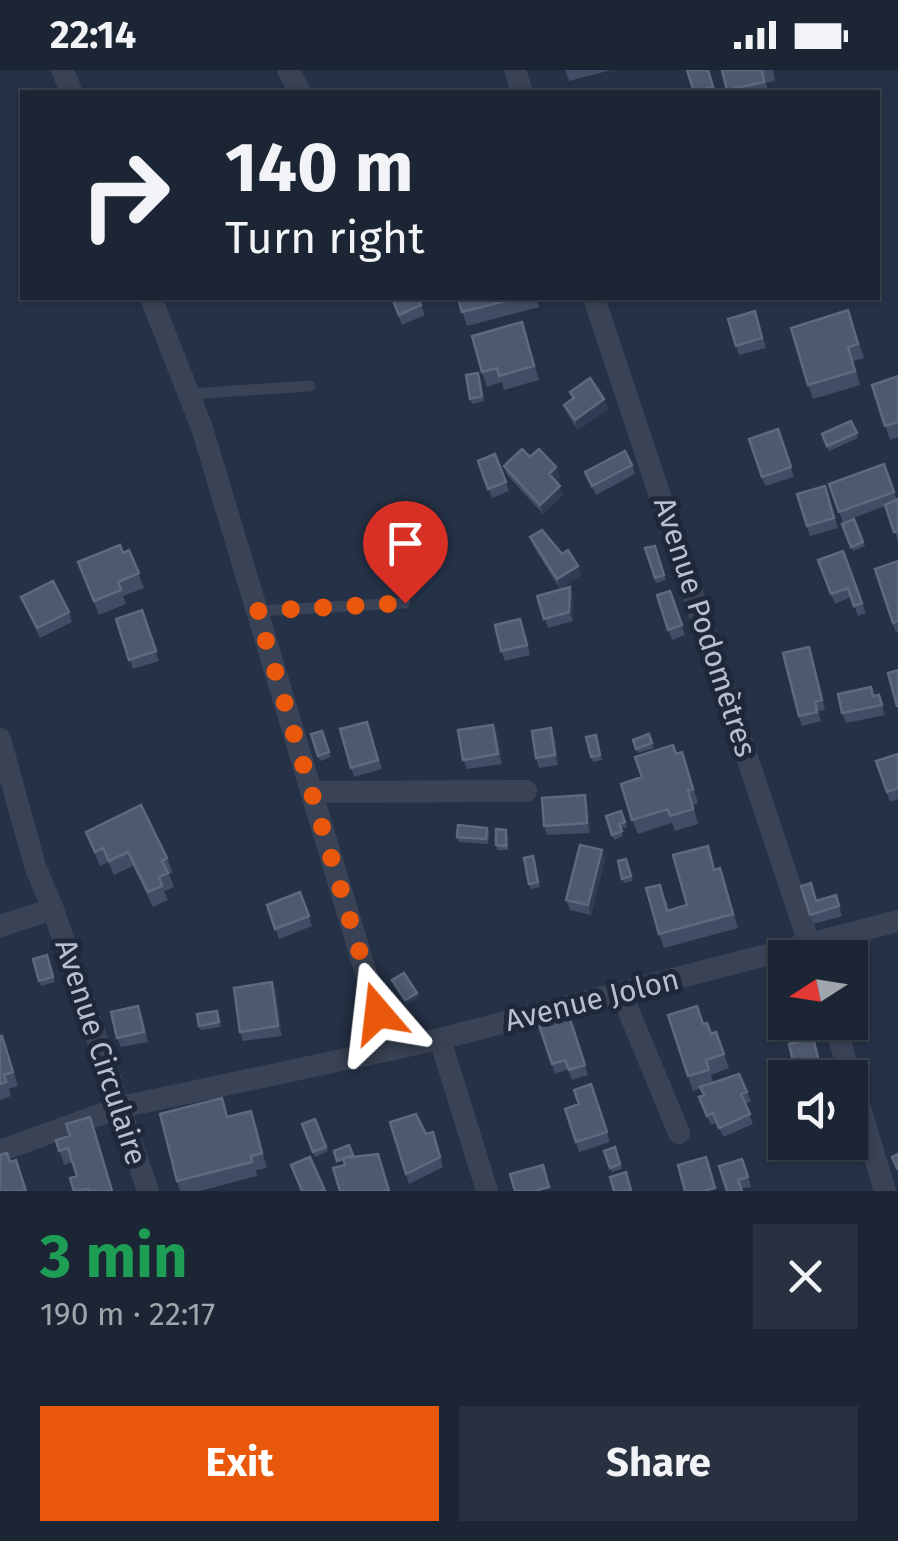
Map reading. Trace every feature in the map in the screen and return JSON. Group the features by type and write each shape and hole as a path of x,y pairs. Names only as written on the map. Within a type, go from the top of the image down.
{"street":[{"path":"151,300 189,394 389,1050"},
{"name":"Avenue Podomètres","path":"595,300 808,940"},
{"path":"0,739 31,852 53,909"},
{"path":"311,792 526,790"},
{"name":"Avenue Circulaire","path":"0,926 53,909 148,1191"},
{"name":"Avenue Jolon","path":"845,940 898,922"},
{"name":"Avenue Jolon","path":"0,1151 121,1107 440,1039 768,961"},
{"path":"622,995 679,1133"},
{"path":"440,1039 487,1191"},
{"path":"839,1040 885,1191"}],"lane":[{"path":"189,394 310,386"},
{"path":"257,611 405,603"}],"building":[{"path":"687,70 708,70 713,87 693,90"},
{"path":"722,70 762,70 764,82 727,90"},
{"path":"393,300 419,300 421,305 399,315"},
{"path":"459,300 510,300 462,312"},
{"path":"848,310 858,344 848,347 855,371 808,385 791,328"},
{"path":"755,311 762,338 736,346 728,319"},
{"path":"522,322 534,366 499,376 497,368 482,372 472,336"},
{"path":"478,373 482,396 470,399 466,375"},
{"path":"898,376 898,422 885,426 872,385"},
{"path":"590,378 604,399 575,420 564,405 574,398 570,392"},
{"path":"851,421 857,433 827,446 822,434"},
{"path":"778,429 791,467 762,477 749,439"},
{"path":"522,449 530,457 539,449 556,467 549,474 560,486 540,505 504,466"},
{"path":"625,451 632,465 592,486 585,472"},
{"path":"495,454 506,482 488,489 478,461"},
{"path":"884,464 894,492 839,512 829,484"},
{"path":"825,486 834,518 807,526 797,494"},
{"path":"898,499 898,531 894,532 885,505"},
{"path":"854,519 863,542 851,547 842,524"},
{"path":"542,530 562,554 568,550 578,566 557,579 530,537"},
{"path":"120,545 123,553 129,550 139,573 118,582 121,590 94,601 78,562"},
{"path":"655,546 664,575 655,578 645,548"},
{"path":"843,551 862,603 854,606 848,588 831,594 818,560"},
{"path":"898,561 898,621 893,623 875,569"},
{"path":"53,581 69,612 37,628 21,597"},
{"path":"570,587 569,612 544,619 537,596"},
{"path":"670,591 682,625 668,630 657,595"},
{"path":"142,610 156,651 129,660 116,619"},
{"path":"520,619 527,645 501,651 495,625"},
{"path":"809,647 822,700 815,702 817,712 799,716 783,653"},
{"path":"898,670 898,706 897,706 888,673"},
{"path":"871,687 882,705 842,713 838,694"},
{"path":"367,722 378,760 351,768 340,729"},
{"path":"493,725 498,754 463,760 458,730"},
{"path":"551,728 555,755 536,758 532,731"},
{"path":"322,731 329,752 318,756 311,734"},
{"path":"649,734 652,743 636,749 633,740"},
{"path":"596,735 600,755 591,757 586,737"},
{"path":"673,745 676,754 682,752 693,789 688,790 693,809 670,816 668,809 632,820 621,784 642,777 635,757"},
{"path":"898,754 898,788 887,792 876,761"},
{"path":"585,795 587,823 544,826 542,798"},
{"path":"141,805 167,858 162,861 168,873 159,877 162,886 148,892 128,852 109,861 103,848 95,852 86,832"},
{"path":"621,811 625,822 619,824 622,831 612,835 606,816"},
{"path":"458,825 487,828 486,839 457,837"},
{"path":"496,829 506,830 506,846 496,845"},
{"path":"580,845 602,850 588,905 566,900"},
{"path":"708,846 714,870 720,868 733,914 659,934 646,888 660,885 667,911 687,905 673,855"},
{"path":"533,856 538,882 529,884 524,858"},
{"path":"626,859 631,876 622,879 618,861"},
{"path":"811,883 816,901 836,895 839,906 810,915 801,886"},
{"path":"300,892 309,916 275,929 267,905"},
{"path":"47,955 53,977 39,981 33,959"},
{"path":"404,973 417,993 405,1000 392,980"},
{"path":"272,982 278,1026 240,1032 234,988"},
{"path":"138,1006 144,1032 117,1038 111,1012"},
{"path":"697,1006 703,1024 707,1023 711,1034 716,1032 724,1054 706,1060 709,1070 688,1076 668,1015"},
{"path":"217,1011 219,1022 199,1026 197,1014"},
{"path":"569,1016 585,1065 569,1070 565,1060 552,1064 539,1025"},
{"path":"0,1036 13,1072 4,1075 6,1082 0,1084"},
{"path":"814,1040 818,1060 793,1060 789,1044"},
{"path":"739,1074 747,1092 741,1094 750,1114 719,1128 713,1113 707,1116 699,1097 704,1095 700,1087"},
{"path":"591,1084 607,1132 576,1142 565,1109 579,1104 574,1090"},
{"path":"222,1098 227,1117 251,1111 262,1153 251,1156 252,1162 177,1181 160,1114"},
{"path":"416,1114 426,1134 433,1132 440,1157 406,1174 390,1122"},
{"path":"90,1117 112,1191 74,1191 70,1178 77,1176 68,1148 59,1151 56,1140 70,1136 66,1124"},
{"path":"315,1119 326,1147 313,1152 302,1124"},
{"path":"349,1145 353,1155 337,1161 334,1151"},
{"path":"615,1147 620,1164 610,1168 604,1151"},
{"path":"7,1153 10,1162 16,1160 26,1191 0,1191 0,1155"},
{"path":"378,1154 389,1191 340,1191 333,1168 345,1165 343,1158"},
{"path":"310,1157 325,1191 302,1191 291,1165"},
{"path":"706,1157 715,1188 685,1191 678,1165"},
{"path":"742,1159 748,1177 738,1180 742,1191 727,1191 719,1166"},
{"path":"543,1165 549,1187 515,1191 510,1174"},
{"path":"626,1172 631,1191 614,1191 610,1177"}],"route":[{"path":"378,1013 257,611 405,603"}]}
